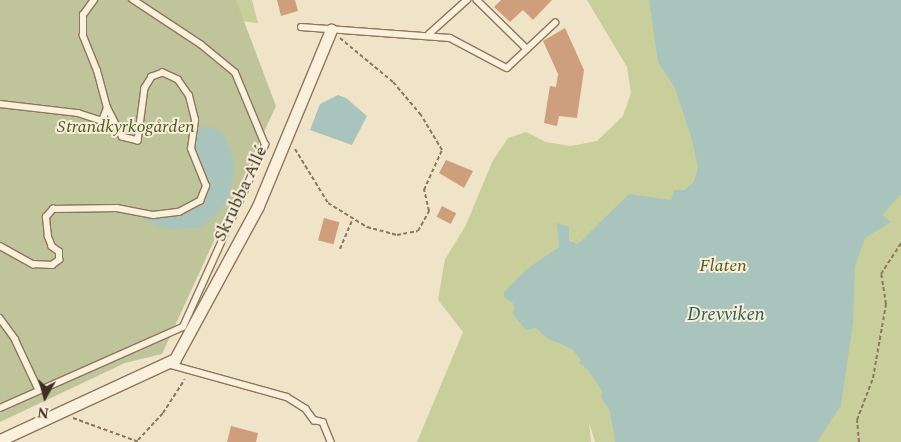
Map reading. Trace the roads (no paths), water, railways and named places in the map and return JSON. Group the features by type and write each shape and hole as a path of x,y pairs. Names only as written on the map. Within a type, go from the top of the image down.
{"street":[{"name":"Skrubba Allé","path":"0,440 168,364 184,346 258,206 331,30"}],"lane":[{"path":"0,246 33,264 52,265 59,260 59,252 52,247 48,236 46,217 53,208 117,208 154,215 179,212 200,201 206,186 191,149 195,120 189,96 178,80 163,72 152,77 144,88 138,142 122,137 107,108 97,71 83,36 83,15 94,0"},
{"path":"0,408 183,327 265,145 236,73 201,44 133,0"},
{"path":"429,34 466,0"},
{"path":"477,0 527,49"},
{"path":"301,27 404,36 429,34 450,38 507,68 555,23"},
{"path":"0,104 78,112 102,121 107,108"},
{"path":"0,318 15,339 39,390"},
{"path":"168,364 189,372 287,397 306,409 314,420 323,422 330,442"}],"water":[{"name":"Drevviken","path":"649,0 901,0 901,194 882,215 891,222 865,238 855,266 853,323 841,405 817,442 615,442 610,411 601,397 602,391 588,370 579,363 581,360 572,349 547,338 536,328 526,330 512,313 515,309 513,303 504,297 504,292 527,269 559,247 557,223 569,227 569,241 578,244 629,194 671,200 674,190 685,190 694,182 698,167 691,136 675,88 658,62"},
{"path":"338,95 346,98 367,116 352,145 310,130 320,104"},
{"path":"208,126 223,133 235,164 228,200 212,219 200,228 166,229 142,219 177,216 200,206 211,183 193,147 193,137 197,130"}],"park label":[{"name":"Strandkyrkogården","path":"126,127"},
{"name":"Flaten","path":"723,266"}]}
